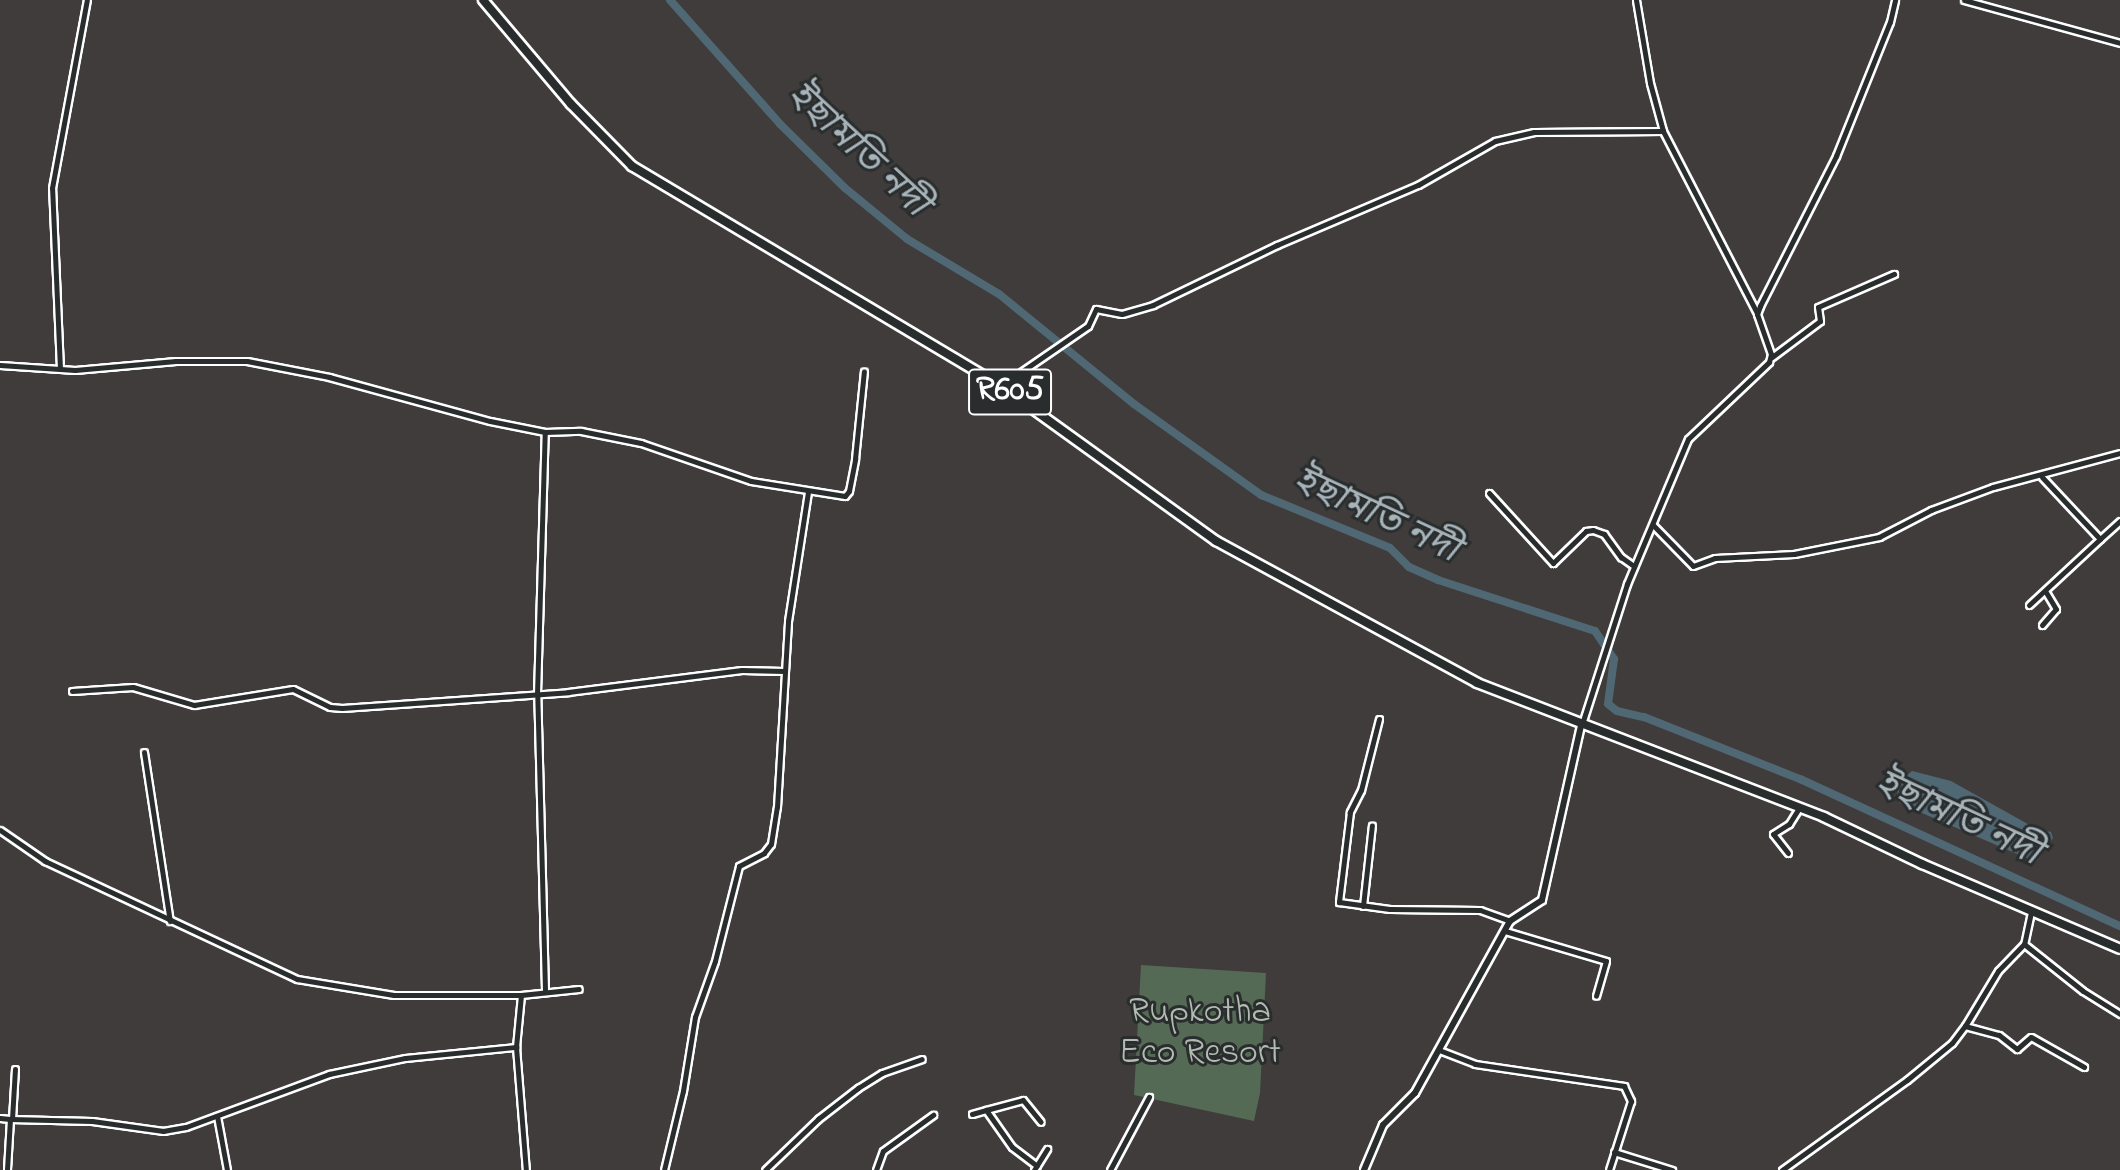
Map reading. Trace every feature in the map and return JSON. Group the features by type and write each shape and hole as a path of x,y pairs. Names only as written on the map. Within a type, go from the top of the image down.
{"main road":[{"name":"R605","path":"483,0 586,121 632,166 1001,386 1225,546 1477,683 1581,726 1799,808 2120,949"}],"street":[{"path":"60,369 52,188 87,0"},
{"path":"1636,0 1650,83 1663,131 1757,314 1771,358"},
{"path":"1757,314 1836,156 1890,22 1895,0"},
{"path":"1964,0 2120,43"},
{"path":"1001,386 1088,326 1096,309 1122,314 1153,305 1277,245 1418,185 1495,141 1534,132 1663,131"},
{"path":"1364,1170 1383,1125 1415,1093 1510,921 1542,900 1581,726 1596,675 1634,566 1693,432 1771,358 1820,321 1818,307 1894,274"},
{"path":"0,365 60,369 176,361 247,361 329,377 490,421 545,432 581,431 641,443 751,481 808,492 848,494 864,371"},
{"path":"545,432 537,694 545,990"},
{"path":"1653,525 1693,566 1715,558 1794,554 1879,537 1931,510 1993,487 2120,453"},
{"path":"2042,476 2100,539"},
{"path":"664,1170 683,1091 695,1017 715,961 739,866 742,861 764,853 771,844 777,807 784,671 808,492"},
{"path":"1489,493 1553,563 1586,531 1593,530 1604,534 1621,557 1634,566"},
{"path":"2029,605 2120,521"},
{"path":"2042,625 2056,609 2045,591"},
{"path":"72,691 133,687 194,705 293,689 314,696 330,707 342,708 537,694 742,670 784,671"},
{"path":"1379,719 1361,790 1350,812 1339,900 1341,905 1480,910 1510,921"},
{"path":"144,752 170,922"},
{"path":"1788,853 1773,834 1789,824 1799,808"},
{"path":"1363,906 1372,825"},
{"path":"0,830 45,861 283,974 327,985 394,995 521,995 545,990 579,989"},
{"path":"1782,1170 1907,1080 1952,1043 1998,971 2024,944 2031,912"},
{"path":"1505,931 1606,961 1596,996"},
{"path":"2024,944 2083,991 2120,1014"},
{"path":"521,995 516,1047 526,1170"},
{"path":"1965,1026 1999,1035 2017,1049 2031,1037 2084,1067"},
{"path":"0,1118 92,1121 163,1131 217,1116 329,1074 405,1058 516,1047"},
{"path":"1439,1050 1475,1064 1624,1086 1631,1101 1609,1170"},
{"path":"765,1170 818,1119 858,1088 882,1073 922,1059"},
{"path":"7,1170 15,1069"},
{"path":"1109,1169 1149,1097"},
{"path":"972,1114 1023,1100 1041,1122"},
{"path":"986,1110 1012,1147 1035,1168 1047,1149"},
{"path":"876,1170 883,1151 933,1115"},
{"path":"217,1116 227,1170"},
{"path":"1614,1152 1672,1170"}],"green space":[{"name":"Rupkotha Eco Resort","path":"1141,965 1266,973 1260,1093 1254,1121 1134,1095"}],"water":[{"path":"1912,771 1951,781 2035,828 2051,832 2053,838 2036,862 1899,803 1897,790 1900,781"}],"waterway":[{"name":"ইছামতি নদী","path":"670,0 780,124 845,188 907,239 999,294 1134,404 1261,495 1390,548 1409,567 1438,580 1595,631 1614,659 1608,704 1617,711 1644,717 1800,779 2120,926"}]}
